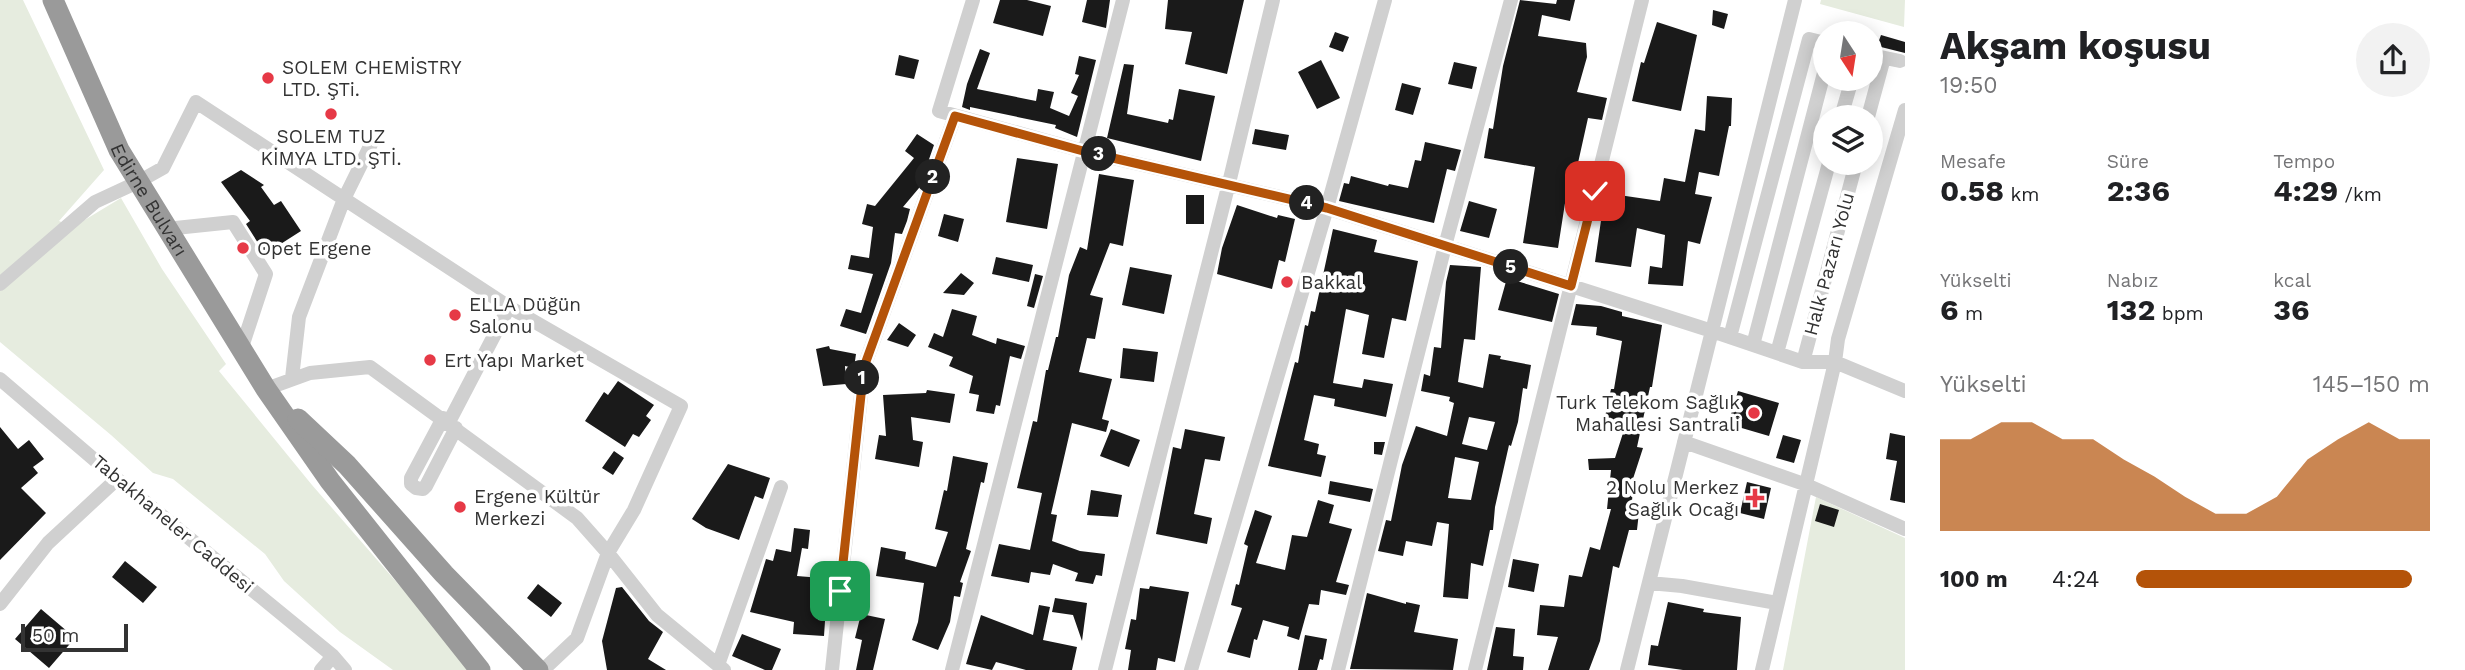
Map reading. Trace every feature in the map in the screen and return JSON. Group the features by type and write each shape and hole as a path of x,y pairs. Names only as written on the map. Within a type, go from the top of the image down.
{"highway":[{"name":"Edirne Bulvarı","path":"52,0 119,150 266,389 330,481 480,670"},
{"name":"Edirne Bulvarı","path":"266,389 347,466 534,669"}],"street":[{"path":"973,0 939,111 1083,151 1327,208 1803,362 1835,362 1905,391"},
{"path":"952,670 1083,151 1124,0"},
{"path":"1105,670 1273,0"},
{"path":"1191,670 1327,208 1385,0"},
{"path":"1338,670 1445,246 1511,0"},
{"path":"1475,670 1642,0"},
{"path":"1627,670 1795,0"},
{"path":"1730,337 1809,39 1813,40"},
{"path":"1883,58 1900,61"},
{"path":"1753,345 1819,91"},
{"path":"0,284 95,202 163,168 196,102 509,307 681,406 634,510 608,553 577,638 534,669"},
{"path":"1762,670 1835,362 1838,339 1900,142 1905,110"},
{"path":"832,670 864,367 955,116"},
{"path":"292,378 299,317 344,199 376,134"},
{"path":"1780,148 1803,154"},
{"name":"Halk Pazarı Yolu","path":"1777,353 1826,175"},
{"name":"Halk Pazarı Yolu","path":"1803,362 1848,175"},
{"path":"166,229 233,222 253,253 266,274 242,347"},
{"path":"449,423 509,307"},
{"path":"266,389 310,373 370,367 577,518 657,615 721,667 781,487"},
{"name":"Tabakhaneler Caddesi","path":"0,379 333,656 345,670"},
{"path":"1684,442 1804,484 1905,529"},
{"path":"0,604 48,543 117,479"},
{"path":"1649,583 1682,586 1777,603"},
{"path":"321,670 333,656"}],"shaded area":[{"path":"0,0 23,0 104,170 59,221 73,227 121,198 162,269 226,364 219,371 312,485 473,670 393,670 340,632 284,581 265,554 173,479 153,473 0,342"},
{"path":"1821,0 1905,0 1904,27 1883,21 1820,4"},
{"path":"1816,497 1905,538 1905,670 1783,670"}],"building":[{"path":"1000,0 1027,0 1051,6 1043,36 993,23"},
{"path":"1087,0 1110,0 1106,28 1082,22"},
{"path":"1168,0 1244,0 1227,74 1185,64 1192,32 1165,29"},
{"path":"1520,0 1556,4 1557,0 1575,0 1570,21 1542,15 1538,36 1586,43 1587,57 1577,92 1607,98 1602,120 1588,118 1576,172 1570,171 1558,248 1523,243 1535,167 1484,158 1489,128 1493,129 1503,66"},
{"path":"1713,10 1728,14 1724,29 1712,25"},
{"path":"1657,22 1697,35 1681,111 1632,101 1641,62 1644,63"},
{"path":"1335,32 1349,37 1343,52 1329,47"},
{"path":"1883,36 1905,42 1905,53 1883,48"},
{"path":"980,49 990,53 977,89 1036,101 1038,89 1054,92 1050,108 1069,116 1078,96 1071,93 1079,75 1075,74 1079,56 1096,60 1077,137 1055,128 1056,125 962,107"},
{"path":"899,55 919,60 914,79 895,75"},
{"path":"1321,60 1340,98 1317,109 1298,72"},
{"path":"1454,62 1477,67 1472,89 1448,84"},
{"path":"1124,64 1134,65 1127,114 1168,123 1169,119 1173,120 1179,89 1215,96 1201,161 1107,138"},
{"path":"1402,83 1421,88 1413,115 1395,110"},
{"path":"1707,96 1732,98 1731,126 1719,176 1699,172 1695,194 1712,197 1700,244 1688,241 1683,286 1648,284 1650,266 1662,268 1665,235 1637,228 1631,267 1595,262 1605,193 1660,201 1664,178 1685,182 1695,129 1705,131"},
{"path":"1255,129 1289,135 1286,150 1252,144"},
{"path":"917,134 934,145 919,188 903,207 910,209 907,221 902,234 895,233 891,263 866,334 840,326 846,309 861,313 873,274 848,269 851,255 869,258 873,227 862,224 867,204 875,206 914,158 905,151"},
{"path":"1425,142 1461,150 1455,171 1447,169 1434,223 1339,201 1344,183 1349,184 1351,176 1388,186 1408,188 1415,160 1421,161"},
{"path":"1017,158 1058,164 1047,229 1006,222"},
{"path":"241,170 264,185 261,187 274,205 281,201 301,231 265,254 246,224 250,221 221,182"},
{"path":"1099,174 1134,180 1123,246 1110,243 1090,295 1103,298 1095,339 1087,338 1079,372 1112,379 1102,419 1109,421 1106,432 1072,423 1051,514 1057,515 1052,541 1080,551 1105,554 1102,576 1096,575 1093,584 1075,581 1078,573 1053,564 1050,575 1031,572 1029,583 991,576 999,544 1030,550 1042,493 1017,488 1033,421 1037,422 1046,370 1058,337 1069,275 1080,247 1087,250"},
{"path":"1186,195 1204,195 1204,224 1186,224"},
{"path":"1469,201 1497,209 1489,238 1460,231"},
{"path":"1237,205 1277,218 1278,215 1295,219 1285,262 1279,260 1272,289 1217,274 1222,248"},
{"path":"944,214 964,219 958,242 938,236"},
{"path":"1333,229 1377,240 1374,252 1418,261 1406,321 1392,318 1384,358 1362,354 1369,315 1346,309 1333,383 1362,388 1364,379 1393,384 1386,417 1334,406 1335,399 1314,395 1304,440 1319,444 1317,454 1326,456 1321,477 1268,466 1295,362 1298,363 1305,325 1308,326 1311,311 1315,312"},
{"path":"996,257 1033,265 1029,282 992,274"},
{"path":"1450,265 1481,267 1475,340 1464,339 1458,382 1483,388 1489,354 1531,365 1527,389 1523,388 1518,422 1511,446 1509,445 1495,507 1493,530 1490,530 1483,566 1471,563 1468,599 1443,597 1449,524 1437,522 1432,546 1406,541 1403,556 1378,551 1386,520 1391,521 1402,465 1416,426 1447,436 1454,403 1449,401 1450,397 1421,391 1424,374 1430,376 1434,347 1441,348 1446,282","holes":["1469,417 1495,422 1487,450 1462,444","1455,457 1479,462 1471,500 1448,498"]},
{"path":"1130,267 1172,275 1164,314 1122,305"},
{"path":"961,273 974,283 964,295 943,293"},
{"path":"1035,274 1043,276 1034,308 1027,306"},
{"path":"1507,278 1559,294 1552,322 1498,310"},
{"path":"1576,304 1601,306 1622,312 1622,316 1662,325 1652,387 1637,447 1643,448 1630,488 1633,489 1632,501 1640,503 1637,530 1629,530 1619,568 1613,566 1600,641 1589,670 1548,670 1558,637 1537,635 1540,605 1564,607 1569,575 1582,577 1590,547 1600,550 1611,509 1607,509 1611,470 1589,470 1588,459 1615,458 1624,430 1603,426 1611,389 1614,389 1622,341 1596,335 1597,327 1571,325"},
{"path":"952,309 977,316 972,335 996,344 997,338 1025,346 1021,359 1010,356 1000,406 996,405 994,414 976,411 979,395 969,393 973,376 949,366 953,357 928,347 934,333 943,337"},
{"path":"899,323 916,335 908,347 887,340"},
{"path":"829,346 830,349 856,354 854,368 845,366 846,384 823,386 816,349"},
{"path":"1123,348 1158,352 1154,382 1120,378"},
{"path":"618,381 654,405 646,416 651,420 639,437 633,434 625,447 585,421 604,392 608,395"},
{"path":"927,390 955,394 950,423 911,417 913,440 923,442 919,467 875,459 879,435 886,436 883,395 926,393"},
{"name":"Turk Telekom Sağlık Mahallesi Santrali","path":"1738,391 1779,403 1769,436 1728,424"},
{"path":"0,427 18,449 29,440 44,459 33,467 38,473 21,488 46,513 0,560"},
{"path":"1111,429 1140,440 1129,467 1100,456"},
{"path":"1185,429 1225,437 1220,461 1205,459 1194,514 1212,518 1207,544 1156,534 1173,447 1181,449"},
{"path":"1890,433 1905,436 1905,503 1890,500 1897,461 1886,459"},
{"path":"1783,435 1801,440 1794,463 1776,458"},
{"path":"1374,442 1385,442 1382,455 1374,454"},
{"path":"614,451 624,458 613,475 602,468"},
{"path":"953,456 988,463 966,549 971,551 960,582 963,583 960,597 954,596 950,622 938,650 912,640 918,622 924,583 876,576 881,547 906,552 905,559 936,567 948,532 935,529 944,490 947,491"},
{"path":"728,464 770,478 763,499 755,496 739,540 706,528 692,519"},
{"path":"1330,481 1373,489 1370,502 1328,494"},
{"path":"1747,482 1771,488 1764,519 1740,513"},
{"path":"1091,490 1122,495 1118,517 1087,515"},
{"path":"1318,500 1334,505 1329,523 1352,529 1336,582 1349,585 1346,595 1321,590 1319,605 1309,604 1299,640 1287,636 1289,627 1263,620 1257,640 1254,639 1250,658 1227,652 1242,608 1231,605 1236,584 1239,585 1248,546 1244,544 1255,510 1272,516 1256,563 1285,570 1292,535 1307,537"},
{"path":"1820,504 1839,510 1834,527 1815,521"},
{"path":"794,528 810,530 808,549 802,548 797,576 821,578 818,620 825,621 824,636 793,634 794,622 750,612 766,559 773,561 776,549 791,552"},
{"path":"1513,559 1539,564 1534,592 1508,587"},
{"path":"125,561 157,587 143,603 112,577"},
{"path":"538,584 562,603 551,617 527,598"},
{"path":"1150,586 1189,592 1175,662 1158,658 1156,670 1128,670 1131,650 1125,649 1131,619 1136,620 1140,588 1149,589"},
{"path":"622,587 649,621 663,632 648,659 666,670 607,670 602,641 616,588"},
{"path":"1367,593 1406,604 1420,605 1414,632 1458,639 1453,670 1350,669"},
{"path":"1055,598 1087,603 1082,641 1073,615 1052,612"},
{"path":"1668,602 1704,609 1703,612 1741,617 1737,670 1683,670 1648,665 1651,645 1658,646"},
{"path":"1039,605 1050,607 1043,640 1077,647 1072,670 1026,670 996,662 992,670 966,664 981,615 1033,635"},
{"path":"41,609 75,638 49,668 15,639"},
{"path":"861,614 885,619 873,670 856,670 862,640 855,638"},
{"path":"1496,627 1515,629 1513,656 1524,657 1523,670 1487,670"},
{"path":"742,634 781,649 772,670 765,670 732,656"},
{"path":"1305,635 1327,639 1323,660 1320,659 1317,670 1298,670"}],"place":[{"name":"SOLEM CHEMİSTRY LTD. ŞTi.","path":"268,78"},
{"name":"SOLEM TUZ KİMYA LTD. ŞTİ.","path":"331,114"},
{"name":"Opet Ergene","path":"243,248"},
{"name":"Bakkal","path":"1287,282"},
{"name":"ELLA Düğün Salonu","path":"455,315"},
{"name":"Ert Yapı Market","path":"430,360"},
{"name":"Turk Telekom Sağlık Mahallesi Santrali","path":"1754,413"},
{"name":"2 Nolu Merkez Sağlık Ocağı","path":"1755,498"},
{"name":"Ergene Kültür Merkezi","path":"460,507"}],"route":[{"path":"840,591 864,367 955,116 1083,151 1327,208 1571,286 1595,191"}]}
